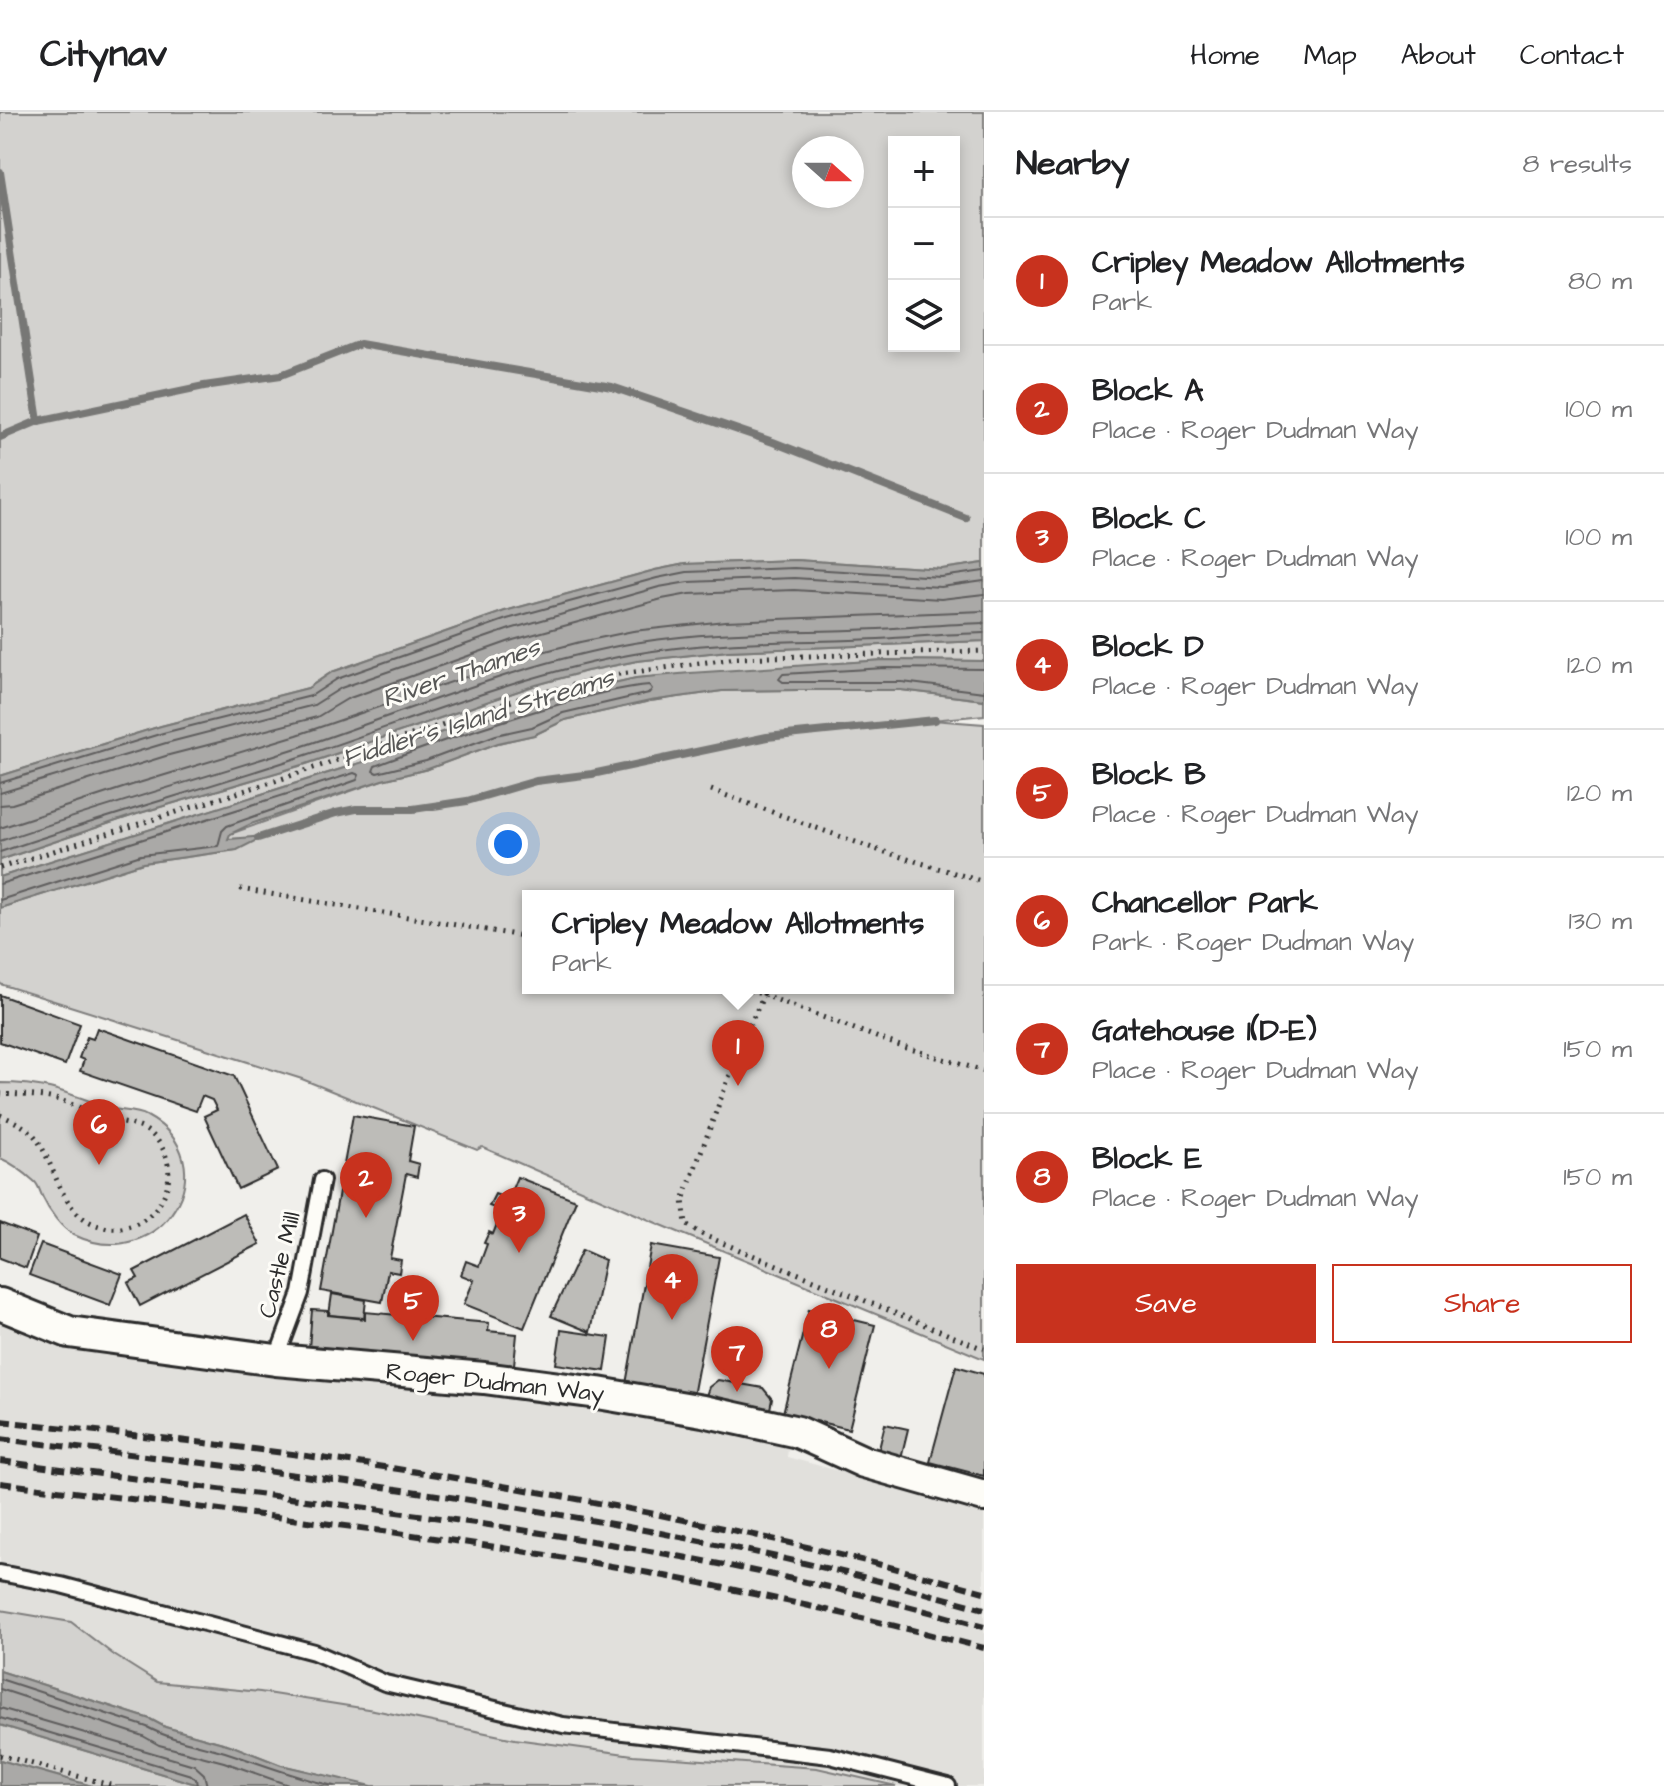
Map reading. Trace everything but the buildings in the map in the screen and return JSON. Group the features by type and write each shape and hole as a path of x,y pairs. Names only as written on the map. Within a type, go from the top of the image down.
{"street":[{"name":"Roger Dudman Way","path":"0,1304 69,1332 276,1360 484,1378 703,1411 798,1432 864,1462 984,1496"}],"lane":[{"name":"Castle Mill","path":"276,1360 301,1293 322,1180"},
{"path":"0,1573 61,1585 314,1652 385,1683 563,1725 830,1756 948,1786"}],"path":[{"path":"0,868 284,778 521,698 613,675 736,658 984,651"},
{"path":"711,790 875,849 984,882"},
{"path":"240,889 522,936"},
{"path":"761,994 900,1046 984,1071"},
{"path":"764,995 744,1037 683,1200 686,1224 703,1235 984,1349"},
{"path":"0,1094 57,1100 111,1121 129,1122 145,1129 159,1142 167,1158 170,1176 166,1194 157,1210 143,1221 126,1228 108,1228 91,1223 76,1212 35,1135 0,1115"},
{"path":"0,1755 114,1786"}],"shaded area":[{"path":"0,112 984,112 984,563 942,569 795,560 685,564 505,611 332,672 308,688 161,726 0,776"},
{"path":"984,641 984,661 884,660 636,678 569,693 0,877 0,860 140,813 306,764 536,685 587,671 637,661 728,651"},
{"path":"901,690 984,700 984,715 932,720 984,724 984,1359 482,1147 477,1150 302,1079 0,984 0,908 143,863 237,850 235,840 227,840 230,834 382,780 428,769 498,743 534,735 565,720 650,701 722,691"},
{"path":"0,1083 43,1087 111,1109 147,1116 172,1136 183,1159 184,1185 175,1208 158,1228 134,1240 106,1244 69,1232 52,1214 35,1182 0,1158"},
{"path":"0,1314 472,1386 789,1439 787,1457 984,1510 984,1786 372,1786 0,1671"},
{"path":"0,1610 71,1622 114,1655 157,1682 260,1692 374,1710 515,1739 633,1755 817,1768 896,1786 367,1786 281,1765 230,1745 165,1727 150,1719 0,1671"},
{"path":"0,1725 202,1786 92,1786 0,1760"}],"water":[{"name":"River Thames","path":"795,560 942,569 984,563 984,641 728,651 637,661 587,671 536,685 306,764 140,813 0,860 0,776 161,726 308,688 332,672 505,611 655,570 685,564"},
{"path":"884,660 984,661 984,700 901,690 799,690 722,691 650,701 565,720 534,735 498,743 428,769 382,780 251,824 230,834 228,839 265,836 237,850 143,863 0,908 0,877 569,693 636,678"},
{"path":"0,1671 150,1719 165,1727 230,1745 281,1765 372,1786 202,1786 0,1725"},
{"path":"0,1760 92,1786 0,1786"}],"waterway":[{"path":"0,172 38,421"},
{"path":"0,437 38,421 204,386 281,375 360,344 612,387 773,442 966,518"},
{"path":"258,838 356,809 413,809 467,801 536,781 592,774 767,737 935,720"}],"railway":[{"path":"0,1421 253,1449 529,1490 804,1546 984,1592"},
{"path":"0,1439 372,1485 619,1525 863,1577 984,1609"},
{"path":"0,1461 495,1526 619,1546 742,1568 864,1595 984,1627"},
{"path":"0,1483 405,1534 594,1563 855,1616 984,1648"}],"place":[{"name":"Cripley Meadow Allotments","path":"738,1086"},
{"name":"Chancellor Park","path":"99,1165"},
{"name":"Block A","path":"366,1218"},
{"name":"Block C","path":"519,1253"},
{"name":"Block D","path":"672,1320"},
{"name":"Block B","path":"413,1341"},
{"name":"Block E","path":"829,1369"},
{"name":"Gatehouse 1(D-E)","path":"737,1392"}],"water label":[{"name":"Fiddler's Island Streams","path":"478,718"}]}
